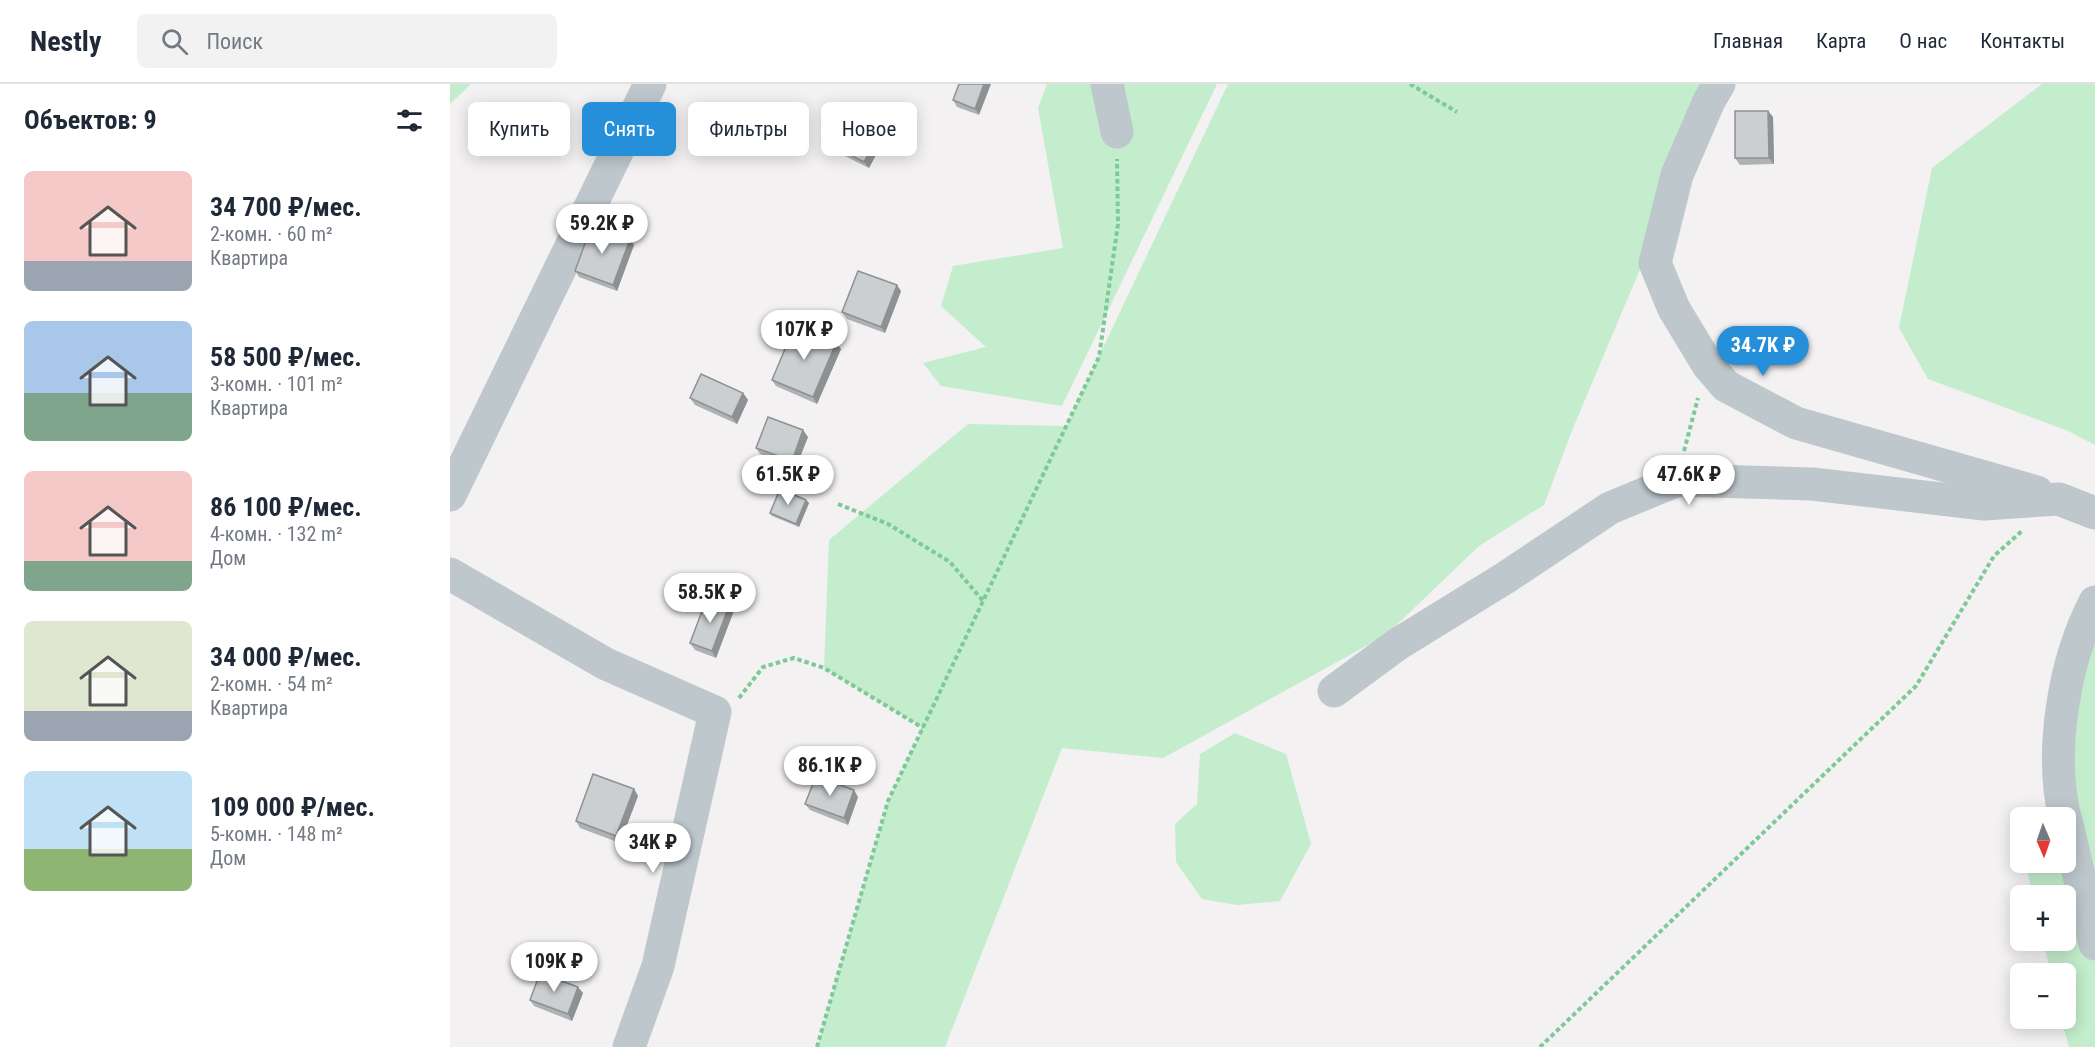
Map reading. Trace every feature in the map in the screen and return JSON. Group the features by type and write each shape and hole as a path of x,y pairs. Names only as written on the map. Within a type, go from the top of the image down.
{"street":[{"path":"450,495 650,84"},
{"path":"1107,84 1117,132"},
{"path":"1719,84 1709,100 1677,175 1655,263 1674,309 1708,365 1726,386 1796,423 2059,499 2095,513"},
{"path":"1334,691 1398,644 1505,578 1610,508 1678,480 1812,484 1984,504 2059,499"},
{"path":"450,574 606,664 715,712 658,966 629,1047"},
{"path":"2063,807 2057,764 2065,692 2085,621 2095,602"},
{"path":"2076,865 2095,944"}],"path":[{"path":"1410,84 1457,111"},
{"path":"817,1047 888,801 1099,357 1118,224 1117,132"},
{"path":"1678,480 1690,423 1708,365"},
{"path":"838,504 888,524 950,562 983,601"},
{"path":"1540,1047 1916,686 1995,556 2027,527"},
{"path":"715,712 738,698 763,667 794,658 824,668 923,728"}],"green space":[{"path":"450,84 471,84 450,104"},
{"path":"1047,84 1217,84 1062,406 941,386 923,363 986,347 941,306 953,266 1063,248 1038,108"},
{"path":"1228,84 1718,84 1571,433 1544,505 1479,546 1386,635 1163,758 1062,748 945,1047 817,1047 888,801 923,728 824,668 829,540 968,424 1066,426"},
{"path":"2042,84 2095,84 2095,445 2066,430 1928,379 1899,328 1932,168"},
{"path":"2095,602 2095,1047 2069,1047 2064,1029 2076,1029 2076,963 2048,963 2046,951 2076,951 2076,885 2030,885 2028,873 2076,873 2076,807 2062,807"},
{"path":"1235,733 1286,754 1311,844 1280,901 1237,905 1202,899 1176,862 1175,824 1197,804 1200,754"}],"building":[{"path":"959,84 984,84 975,109 953,100"},
{"path":"1735,111 1768,111 1769,158 1735,158"},
{"path":"852,156 867,156 864,162"},
{"path":"592,224 630,239 613,285 575,271"},
{"path":"858,271 897,285 881,327 842,312"},
{"path":"795,325 836,343 813,397 772,380"},
{"path":"701,374 743,393 732,417 690,398"},
{"path":"768,417 803,430 792,461 756,448"},
{"path":"780,489 806,500 796,524 770,513"},
{"path":"707,598 729,606 712,651 690,643"},
{"path":"593,774 634,789 616,836 576,821"},
{"path":"816,776 854,790 844,818 805,804"},
{"path":"540,973 578,987 568,1014 530,1000"}]}
